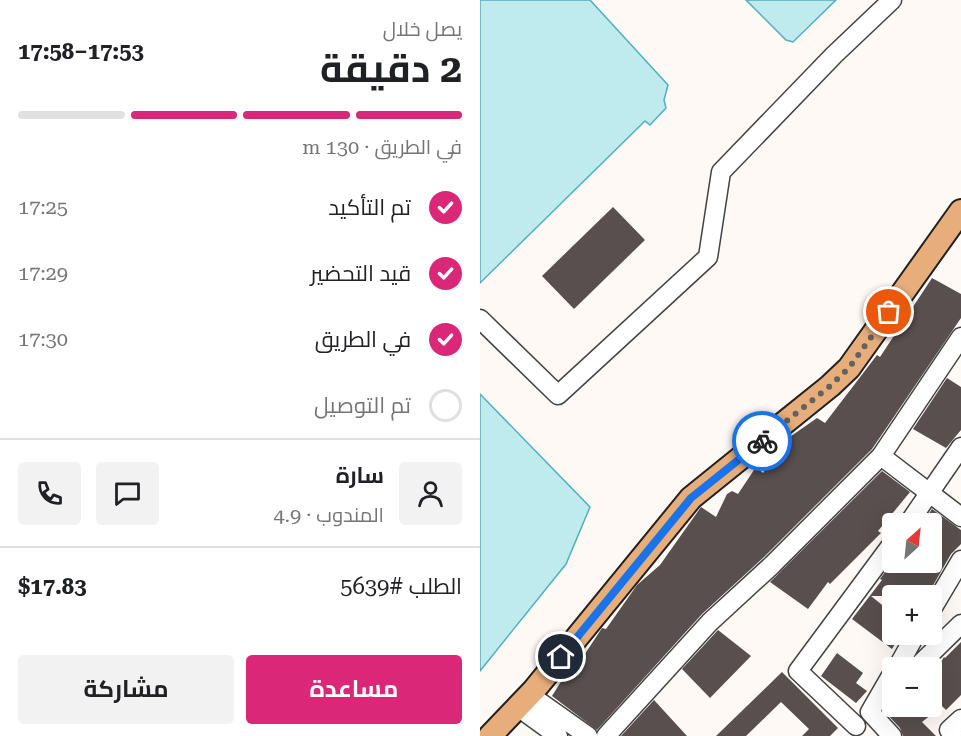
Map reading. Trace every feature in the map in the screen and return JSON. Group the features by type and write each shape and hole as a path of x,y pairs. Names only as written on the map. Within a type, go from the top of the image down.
{"main road":[{"path":"490,736 524,701 691,498 830,386 849,368 961,211"}],"street":[{"path":"480,319 558,395 708,257 721,172 834,55 892,0"},
{"path":"606,736 710,622 772,565 881,456 961,337"},
{"path":"916,513 961,447"},
{"path":"881,456 961,517"},
{"path":"882,558 798,671 851,731 882,700"},
{"path":"942,597 956,580 961,560"},
{"path":"927,657 961,624"},
{"path":"870,712 882,691"},
{"path":"524,701 558,736"},
{"path":"524,701 588,736"},
{"path":"870,712 892,736"},
{"path":"954,736 949,730 961,719"}],"water":[{"path":"480,0 590,0 668,85 664,100 666,108 650,125 645,121 480,283"},
{"path":"746,0 836,0 793,42 786,40"},
{"path":"480,394 590,507 566,564 480,671"}],"building":[{"path":"613,207 645,240 574,309 542,276"},
{"path":"932,278 961,294 961,318 872,449 764,557 702,614 597,730 552,696 572,664 576,660 579,663 602,628 606,629 637,585 660,565 701,507 716,517 727,494 732,491 738,494 756,467 763,473 784,441 817,418 825,423 877,355 880,357"},
{"path":"947,378 961,387 961,430 946,448 913,429"},
{"path":"882,471 910,492 893,513 882,513 882,526 878,531 881,533 830,584 828,582 808,609 770,582"},
{"path":"942,516 961,530 961,544 951,554 942,570"},
{"path":"884,573 940,573 933,585 882,585 882,596 871,596 882,605 882,642 852,619 882,580 880,579"},
{"path":"718,630 751,656 710,698 682,669"},
{"path":"961,642 961,695 946,710 942,706 942,660"},
{"path":"837,653 863,673 856,683 867,691 856,703 821,676"},
{"path":"782,672 838,728 830,736 802,736 809,729 781,702 746,736 716,736"},
{"path":"654,700 687,736 621,736"},
{"path":"890,717 928,717 922,722 936,736 903,736 900,728"}],"way so far":[{"path":"762,441 849,368 889,312"}],"route":[{"path":"561,657 691,498 762,441"}]}
